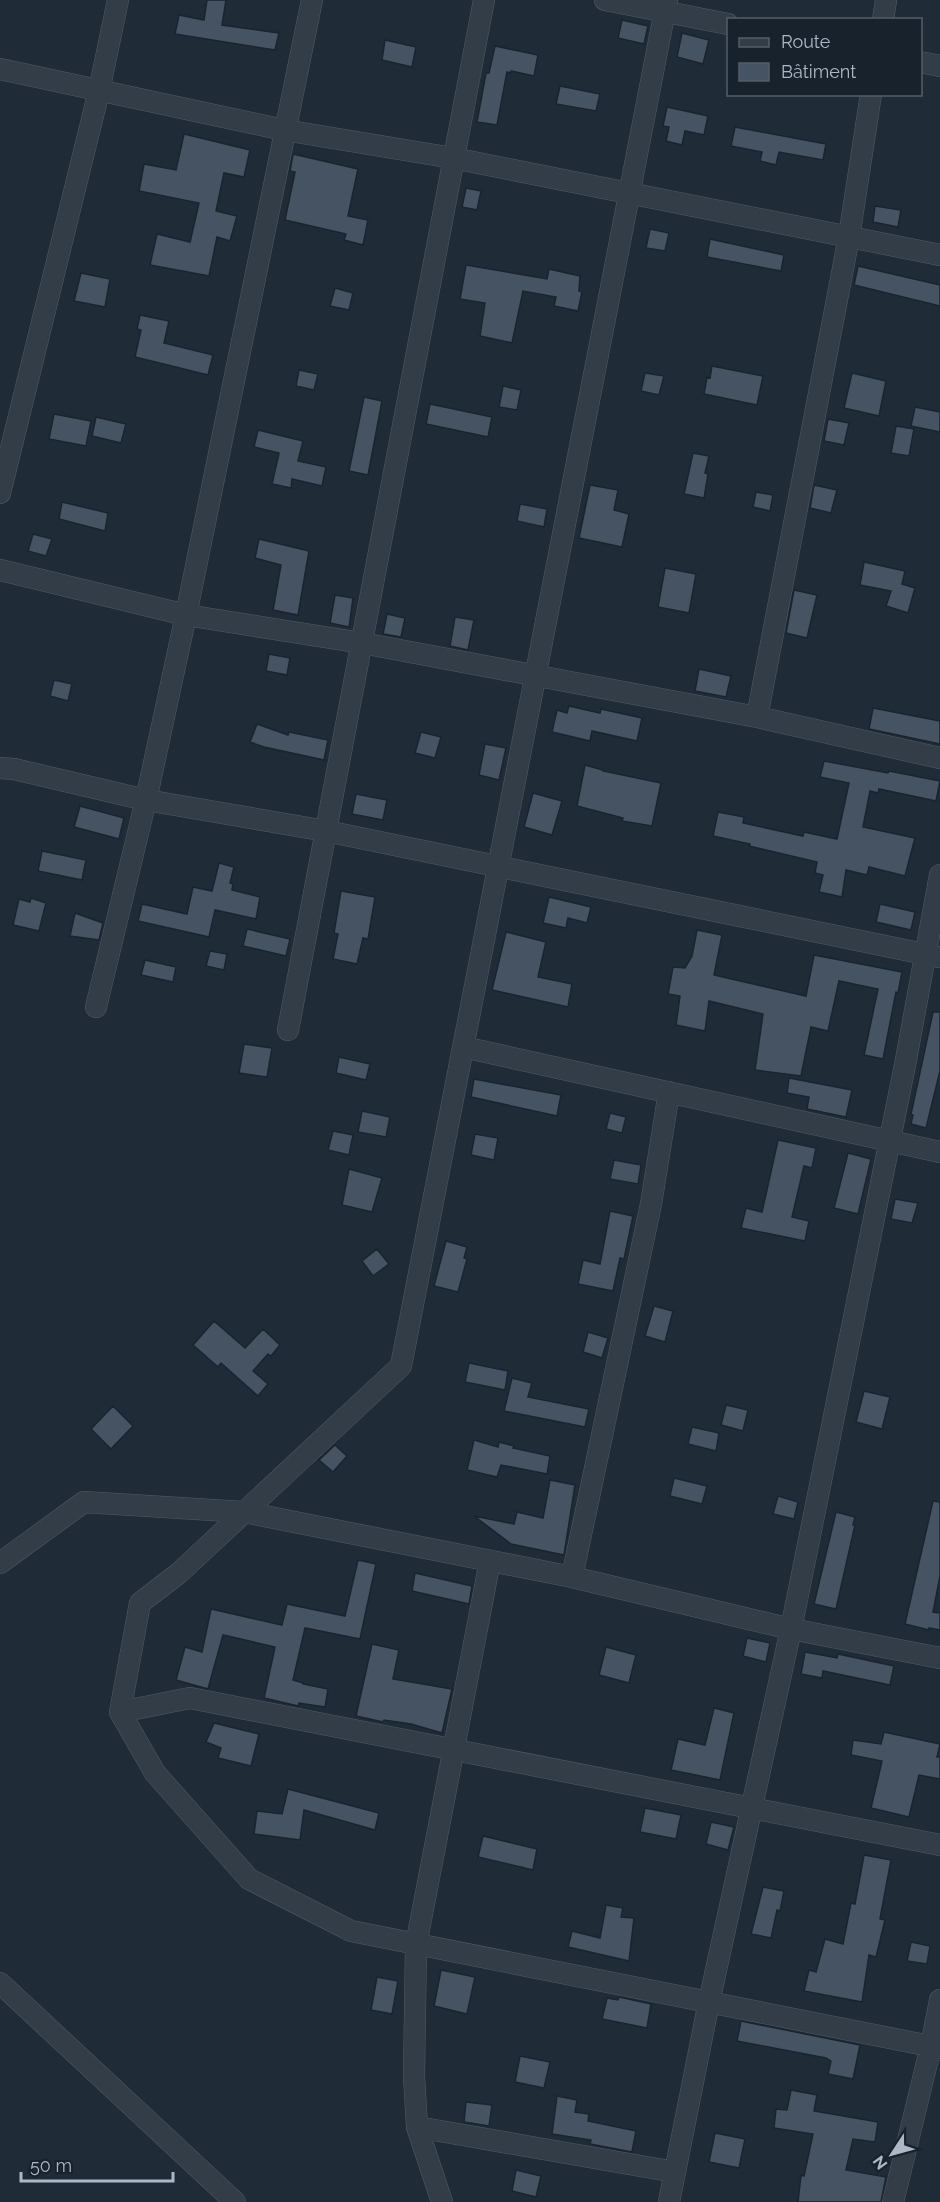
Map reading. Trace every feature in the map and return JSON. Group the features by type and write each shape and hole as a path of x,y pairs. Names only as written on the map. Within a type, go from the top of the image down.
{"street":[{"path":"0,493 99,91 118,0"},
{"path":"96,1007 146,800 186,615 312,0"},
{"path":"288,1030 484,0"},
{"path":"605,0 666,6 727,23"},
{"path":"883,18 886,0"},
{"path":"666,6 401,1366 179,1573 140,1603 120,1712 155,1773 249,1879 351,1931 936,2047"},
{"path":"922,62 940,66"},
{"path":"0,69 285,130 453,158 940,255"},
{"path":"758,717 849,237 871,96"},
{"path":"0,570 186,615 362,643 758,717 940,758"},
{"path":"0,768 14,769 146,800 326,831 933,955"},
{"path":"669,2202 709,2002 791,1629 890,1142 933,955 940,874"},
{"path":"463,1047 940,1152"},
{"path":"572,1577 651,1204 669,1092"},
{"path":"0,1563 84,1502 244,1512 572,1577 791,1629 940,1658"},
{"path":"442,2202 417,2127 414,2076 416,1945 490,1561"},
{"path":"120,1712 190,1698 940,1845"},
{"path":"0,1983 235,2202"},
{"path":"893,2202 936,2047 940,2000"},
{"path":"417,2127 675,2172"}],"building":[{"path":"207,0 226,0 222,25 279,33 275,50 175,34 179,15 204,20"},
{"path":"622,20 648,26 644,44 618,38"},
{"path":"682,33 709,40 703,64 677,57"},
{"path":"385,40 416,47 412,67 382,60"},
{"path":"495,46 538,55 534,76 507,72 497,125 477,122 486,73 489,73"},
{"path":"560,86 600,94 596,111 556,104"},
{"path":"667,107 708,116 704,135 685,131 682,145 666,141 669,127 663,126"},
{"path":"735,127 826,144 823,160 779,152 776,165 760,161 762,152 731,146"},
{"path":"184,134 250,150 244,177 224,173 216,211 237,216 230,241 217,237 209,276 150,265 157,234 190,242 199,203 139,191 144,164 176,170"},
{"path":"293,154 358,169 348,216 368,220 363,245 344,240 346,234 285,220 295,172 290,171"},
{"path":"466,188 481,191 477,210 462,207"},
{"path":"875,206 901,210 898,227 873,222"},
{"path":"650,229 669,233 665,251 646,248"},
{"path":"710,239 784,255 781,271 707,257"},
{"path":"466,265 547,279 549,269 580,276 579,291 582,292 578,311 554,306 556,297 523,291 512,343 480,336 485,303 460,299"},
{"path":"858,266 940,285 940,306 854,285"},
{"path":"81,273 110,279 105,307 74,301"},
{"path":"335,288 353,293 349,310 330,306"},
{"path":"140,315 169,321 164,343 213,355 208,375 135,357 141,330 137,329"},
{"path":"712,366 763,376 757,405 704,394"},
{"path":"299,370 318,374 314,390 296,386"},
{"path":"645,373 664,376 659,395 641,391"},
{"path":"852,373 886,381 879,416 844,408"},
{"path":"503,386 521,390 517,410 499,407"},
{"path":"364,397 382,401 368,475 349,471"},
{"path":"430,404 492,417 488,437 426,424"},
{"path":"915,407 940,412 940,432 911,426"},
{"path":"54,414 91,421 86,446 49,439"},
{"path":"96,417 126,424 121,443 92,436"},
{"path":"828,419 849,423 844,445 824,441"},
{"path":"896,426 914,429 909,456 891,453"},
{"path":"258,430 303,441 298,461 326,467 322,486 292,479 291,488 272,484 279,453 254,447"},
{"path":"693,453 709,456 705,473 708,474 704,498 684,494"},
{"path":"590,485 618,490 614,510 629,514 622,547 579,538"},
{"path":"814,485 837,490 831,513 810,508"},
{"path":"756,492 773,495 770,511 753,507"},
{"path":"62,502 108,513 105,531 59,519"},
{"path":"520,504 547,509 544,527 517,521"},
{"path":"33,534 52,539 46,556 28,551"},
{"path":"259,539 309,551 298,615 273,610 281,565 255,558"},
{"path":"864,562 905,571 902,584 915,588 908,613 886,606 891,591 860,585"},
{"path":"665,568 696,574 689,613 658,607"},
{"path":"794,590 817,595 807,638 786,633"},
{"path":"335,595 353,598 349,627 330,623"},
{"path":"387,614 405,618 401,637 383,634"},
{"path":"455,617 474,620 468,650 450,646"},
{"path":"269,654 290,658 287,675 266,671"},
{"path":"699,669 731,676 726,697 695,691"},
{"path":"54,680 72,684 68,701 50,696"},
{"path":"569,706 600,713 601,709 642,718 637,741 592,731 590,741 552,732 557,710 567,713"},
{"path":"873,708 940,721 940,744 869,729"},
{"path":"257,724 288,735 289,732 328,740 324,760 250,742"},
{"path":"421,732 441,737 435,758 415,753"},
{"path":"485,744 506,748 499,780 479,775"},
{"path":"824,761 940,781 936,801 879,789 878,793 870,791 863,827 915,838 905,876 869,867 867,875 846,870 842,897 819,892 823,875 815,873 817,862 713,836 718,812 744,817 743,823 803,836 804,832 837,839 849,783 820,777"},
{"path":"585,765 661,783 652,826 622,821 623,818 577,806"},
{"path":"533,793 562,801 552,835 524,827"},
{"path":"356,794 387,800 383,820 352,814"},
{"path":"80,806 124,818 119,839 74,827"},
{"path":"42,851 86,860 82,880 38,871"},
{"path":"219,863 234,867 230,883 233,884 232,890 260,897 256,919 215,910 209,937 138,921 142,904 187,914 193,887 212,891"},
{"path":"341,891 375,897 368,939 363,938 357,964 333,959 338,934 334,933"},
{"path":"549,897 591,907 587,923 568,918 566,928 543,923"},
{"path":"31,898 46,903 39,931 13,925 19,899 30,902"},
{"path":"880,904 915,912 911,930 876,922"},
{"path":"75,913 103,923 99,940 70,936"},
{"path":"247,929 290,939 286,956 243,946"},
{"path":"697,930 722,935 714,975 806,996 814,955 902,972 883,1059 864,1055 878,989 839,981 828,1031 811,1027 801,1076 755,1070 763,1014 709,1001 705,1031 676,1025 680,996 668,994 673,967 685,968 692,956"},
{"path":"506,932 546,942 538,977 572,984 568,1007 492,990"},
{"path":"210,951 227,954 224,970 206,966"},
{"path":"145,960 176,967 173,982 141,975"},
{"path":"933,1012 940,1012 940,1071 926,1128 911,1124 913,1115 911,1114"},
{"path":"244,1044 272,1048 267,1077 239,1073"},
{"path":"339,1057 370,1064 366,1080 336,1073"},
{"path":"789,1078 852,1090 846,1117 807,1109 809,1097 787,1093"},
{"path":"474,1079 561,1095 557,1116 471,1097"},
{"path":"362,1111 390,1117 386,1137 358,1132"},
{"path":"610,1113 626,1117 622,1133 606,1129"},
{"path":"333,1131 353,1135 349,1155 328,1150"},
{"path":"475,1134 498,1138 494,1160 471,1155"},
{"path":"778,1140 816,1148 812,1168 804,1166 792,1217 809,1221 805,1241 741,1228 746,1208 762,1212"},
{"path":"848,1153 871,1159 858,1214 834,1208"},
{"path":"614,1160 641,1165 638,1184 610,1179"},
{"path":"349,1169 382,1178 372,1212 342,1205"},
{"path":"895,1199 918,1203 912,1223 891,1219"},
{"path":"610,1211 633,1216 624,1259 620,1258 613,1291 578,1284 583,1260 600,1264"},
{"path":"446,1241 467,1247 464,1258 467,1259 458,1292 434,1286"},
{"path":"377,1249 389,1264 373,1276 362,1261"},
{"path":"654,1306 673,1311 665,1342 645,1336"},
{"path":"214,1321 245,1348 263,1329 280,1345 271,1356 268,1354 253,1371 268,1384 258,1396 221,1363 218,1367 193,1345"},
{"path":"588,1332 608,1338 602,1358 583,1352"},
{"path":"469,1363 508,1371 505,1390 465,1382"},
{"path":"512,1378 532,1383 528,1397 589,1409 585,1427 504,1411"},
{"path":"864,1391 890,1397 882,1429 856,1422"},
{"path":"726,1405 748,1410 743,1431 721,1425"},
{"path":"113,1406 133,1426 111,1449 91,1429"},
{"path":"692,1427 719,1433 716,1451 688,1444"},
{"path":"474,1440 498,1447 499,1442 514,1446 513,1448 550,1456 547,1474 501,1465 497,1477 467,1470"},
{"path":"335,1445 347,1456 333,1472 319,1460"},
{"path":"674,1478 707,1486 702,1504 670,1496"},
{"path":"550,1480 575,1485 564,1555 511,1544 474,1516 514,1524 517,1512 543,1518"},
{"path":"778,1496 798,1502 794,1519 773,1514"},
{"path":"933,1501 940,1502 940,1576 933,1612 940,1613 940,1630 929,1628 929,1630 905,1624"},
{"path":"836,1512 855,1517 853,1525 855,1525 836,1609 814,1604"},
{"path":"358,1560 376,1564 360,1639 305,1628 293,1680 328,1689 325,1707 299,1703 298,1706 264,1698 275,1647 223,1635 208,1689 176,1680 185,1647 202,1652 211,1609 282,1625 287,1604 345,1616"},
{"path":"415,1573 472,1586 469,1604 412,1591"},
{"path":"747,1638 770,1643 766,1662 743,1656"},
{"path":"372,1644 399,1650 393,1679 452,1689 442,1733 411,1724 384,1720 383,1722 356,1716"},
{"path":"606,1647 636,1655 629,1683 599,1675"},
{"path":"805,1652 837,1658 838,1654 894,1666 890,1685 823,1671 822,1678 801,1674"},
{"path":"714,1708 734,1713 720,1780 671,1770 678,1739 705,1745"},
{"path":"214,1723 259,1734 251,1766 218,1758 221,1748 206,1742"},
{"path":"884,1732 940,1744 937,1757 940,1757 940,1779 919,1775 909,1817 871,1808 882,1761 851,1755 853,1740 881,1744"},
{"path":"288,1789 379,1813 375,1830 304,1810 300,1840 254,1834 257,1811 282,1814"},
{"path":"645,1808 681,1815 676,1839 640,1832"},
{"path":"711,1822 734,1827 728,1850 706,1844"},
{"path":"483,1836 537,1849 533,1870 478,1857"},
{"path":"864,1855 891,1860 880,1919 885,1920 876,1957 869,1955 862,2002 804,1991 809,1970 816,1972 825,1939 843,1944 851,1903 855,1904"},
{"path":"763,1887 784,1891 771,1938 751,1934"},
{"path":"606,1905 623,1908 621,1917 634,1918 629,1961 568,1947 572,1931 600,1938"},
{"path":"911,1942 930,1946 927,1964 907,1961"},
{"path":"441,1970 475,1977 467,2014 434,2006"},
{"path":"377,1977 398,1981 392,2014 371,2010"},
{"path":"619,1997 651,2004 647,2028 602,2019 607,1998 618,2000"},
{"path":"741,2021 860,2045 853,2079 828,2074 831,2061 826,2058 737,2041"},
{"path":"520,2056 550,2062 544,2088 515,2082"},
{"path":"791,2090 817,2095 814,2111 878,2122 875,2142 853,2139 846,2170 886,2177 881,2202 798,2202 801,2175 804,2176 813,2134 774,2128 776,2109 787,2110"},
{"path":"557,2096 577,2100 575,2112 589,2114 588,2121 636,2131 632,2152 590,2144 591,2140 552,2134"},
{"path":"466,2102 492,2105 489,2126 464,2122"},
{"path":"715,2133 745,2139 739,2168 709,2162"},
{"path":"516,2170 541,2176 536,2197 512,2191"}]}
